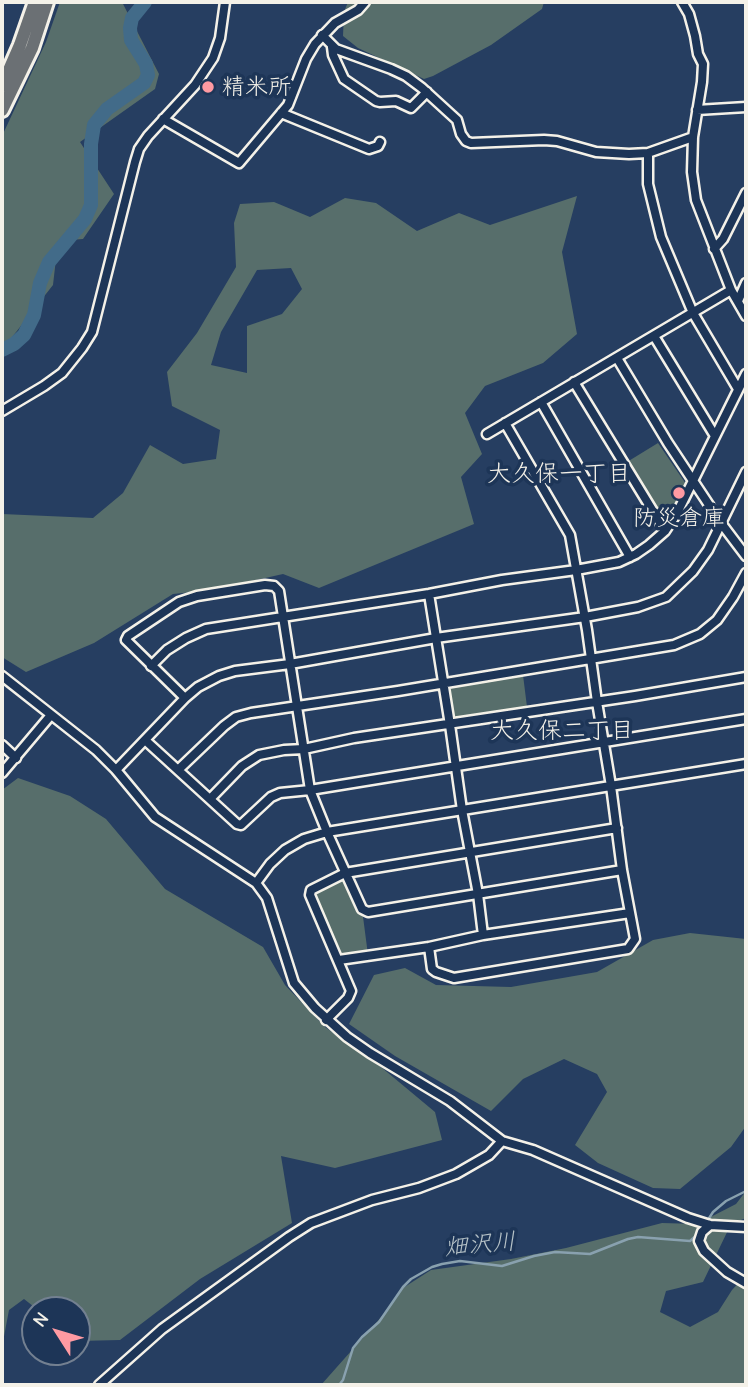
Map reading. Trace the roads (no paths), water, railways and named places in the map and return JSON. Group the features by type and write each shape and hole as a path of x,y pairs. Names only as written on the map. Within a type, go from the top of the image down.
{"highway":[{"path":"2,86 35,2"},
{"path":"2,110 28,57 47,2"}],"street":[{"path":"2,411 62,373 92,332 139,149 195,85 213,58 220,38 225,2"},
{"path":"163,119 239,163 288,105 306,59 322,35 365,2"},
{"path":"682,2 689,14 698,54 703,64 693,137 692,172 696,200 731,290 746,316"},
{"path":"322,35 332,47 406,76 428,92 457,120 461,134 471,143 544,140 596,152 629,154 648,153 693,137"},
{"path":"332,47 344,79 376,101 396,100 411,108 428,92"},
{"path":"696,110 746,107"},
{"path":"281,113 369,149 378,146 380,142"},
{"path":"648,153 648,184 661,237 693,313 738,389"},
{"path":"714,249 723,239 746,193"},
{"path":"738,301 746,283"},
{"path":"487,434 731,290"},
{"path":"654,336 715,436"},
{"path":"617,358 668,443 746,556"},
{"path":"151,666 167,650 206,629 576,570 619,562 630,557 649,545 665,530 677,513 746,374"},
{"path":"574,382 665,530"},
{"path":"541,402 630,557"},
{"path":"429,947 432,970 454,978 628,949 635,939 570,536 505,423"},
{"path":"116,770 198,687 219,676 235,671 436,638 585,617 638,607 666,597 693,571 708,550 746,472"},
{"path":"178,770 224,726 236,717 251,713 674,645 700,634 718,620 746,573"},
{"path":"186,698 126,640 128,636 179,602 197,596 265,585 274,586 279,591 310,790 362,909 368,912 622,870"},
{"path":"429,594 483,935"},
{"path":"2,676 96,750 155,817 256,883 267,898 294,984 326,1020 370,1053 450,1101 502,1141 533,1150 669,1211 710,1225 746,1227"},
{"path":"210,799 242,766 259,755 746,677"},
{"path":"2,773 51,715"},
{"path":"145,740 241,825 271,797 281,793 746,719"},
{"path":"2,746 16,758"},
{"path":"256,883 285,850 304,839 327,832 746,764"},
{"path":"326,1020 348,998 351,991 310,895 311,890 345,873 617,828"},
{"path":"339,960 630,913"},
{"path":"99,1385 162,1329 270,1250 312,1223 372,1200 419,1188 456,1174 489,1155 502,1141"},
{"path":"710,1225 702,1232 699,1241 704,1251 727,1272 746,1283"}],"waterway":[{"path":"2,350 24,335 34,315 40,283 49,262 85,219 91,205 91,144 94,125 107,109 144,83 148,75 146,64 131,40 130,28 132,18 145,2"},
{"name":"畑沢川","path":"706,1223 713,1212 726,1201 746,1191"},
{"name":"畑沢川","path":"339,1385 353,1348 379,1322 403,1287 432,1267 460,1261 502,1266 555,1252 590,1254 638,1237 690,1241 698,1234"}],"place":[{"name":"精米所","path":"208,87"},
{"name":"防災倉庫","path":"679,493"}],"district":[{"name":"大久保一丁目","path":"559,474"},
{"name":"大久保二丁目","path":"562,731"}]}
